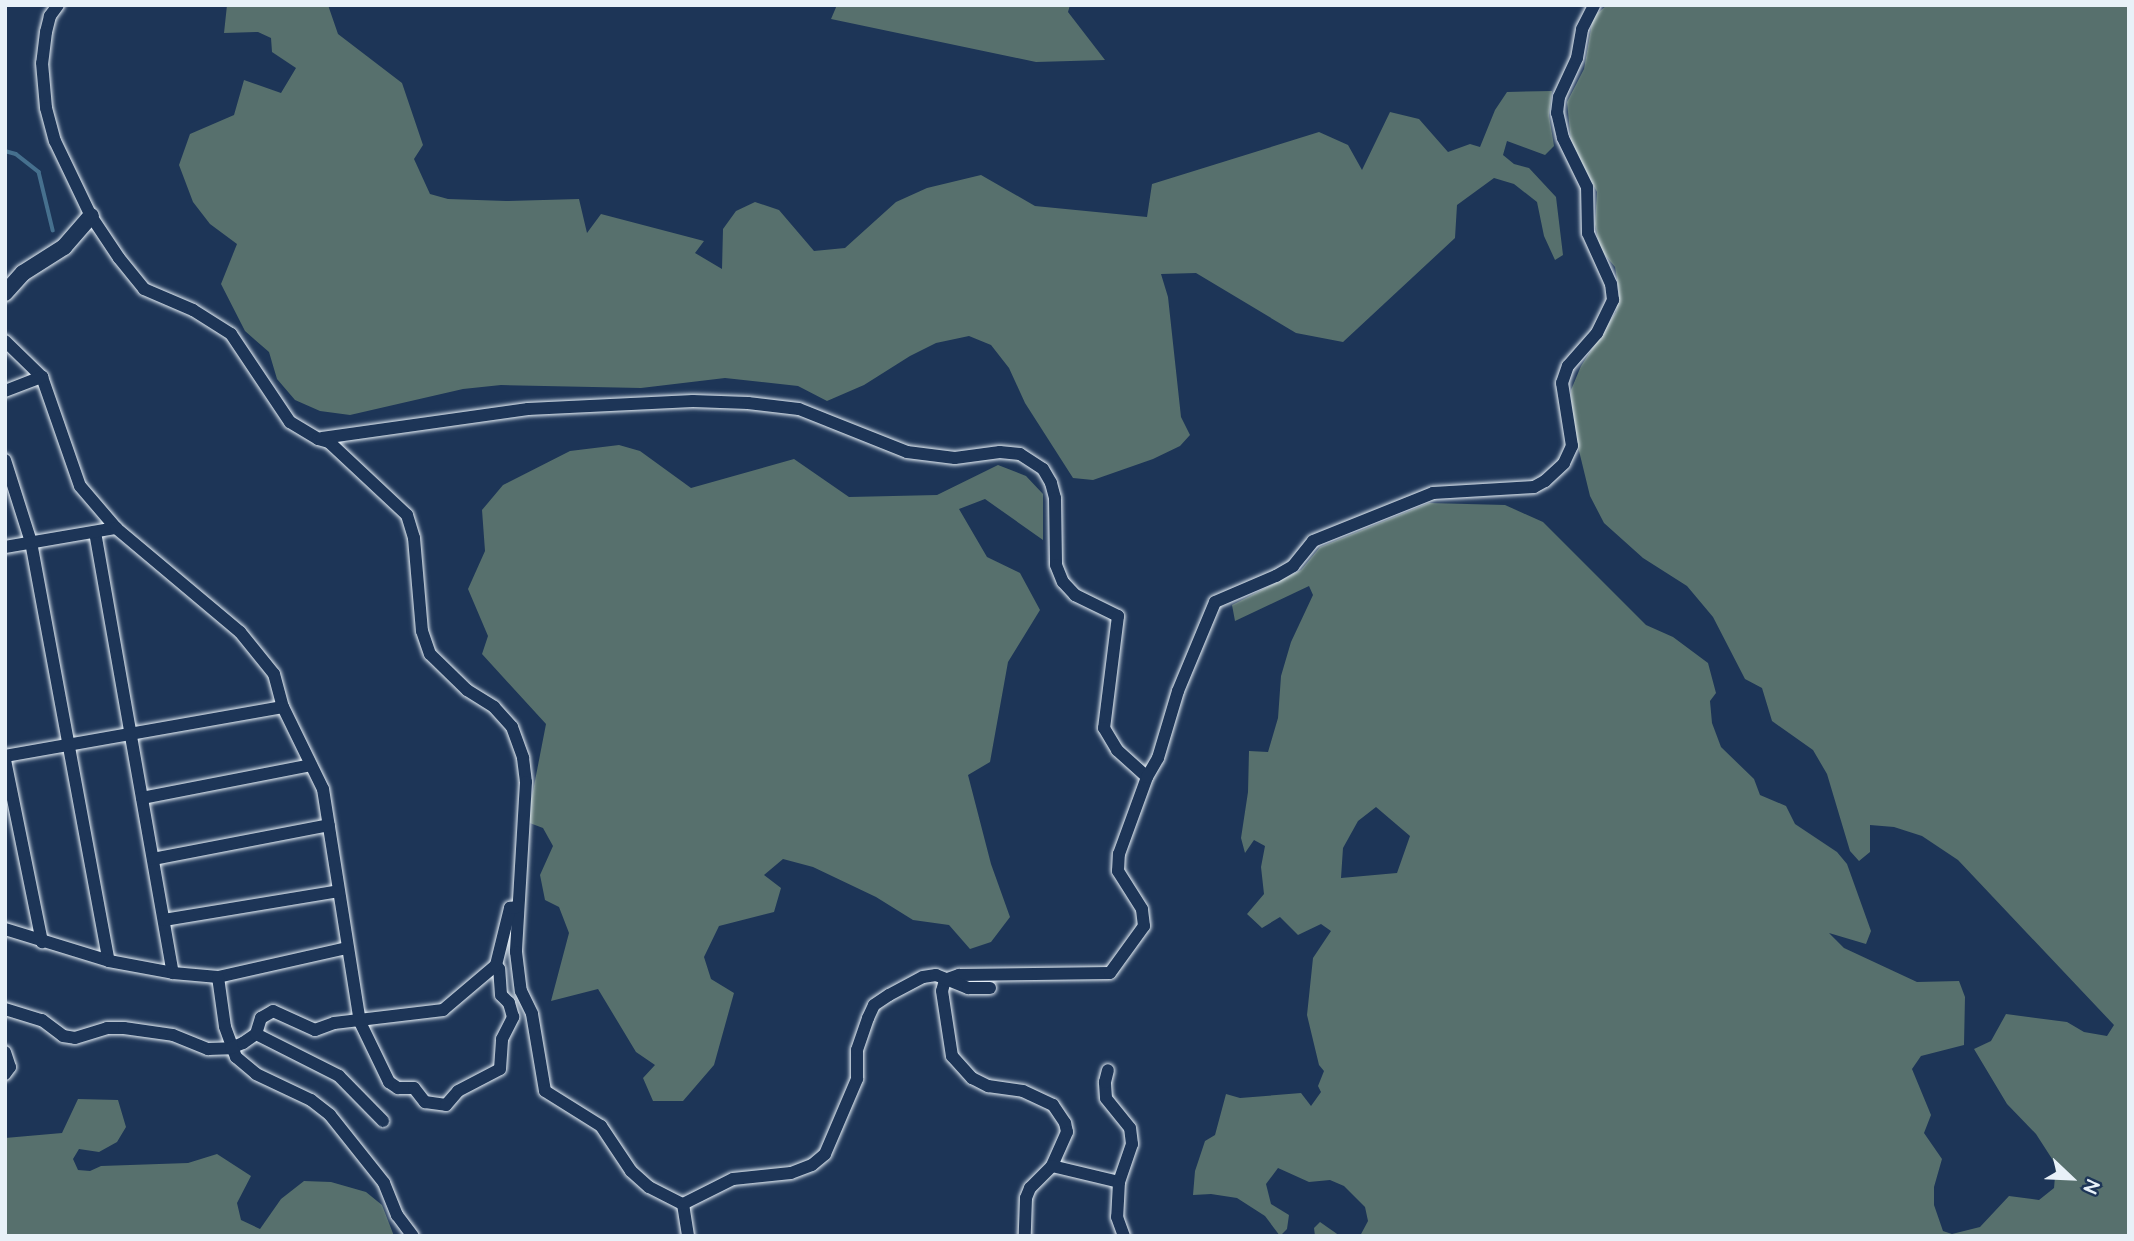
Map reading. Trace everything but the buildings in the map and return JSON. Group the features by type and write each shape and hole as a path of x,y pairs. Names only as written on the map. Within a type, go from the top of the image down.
{"street":[{"path":"58,5 50,16 43,53 46,108 55,141 91,216 144,289 193,310 231,334 290,422 318,439 329,442 407,515 414,538 422,631 430,654 467,690 495,707 519,741 526,782 517,907 517,969 521,991 532,1014 545,1091 601,1126 631,1171 649,1186 683,1204"},
{"path":"945,980 959,975 1110,973 1144,926 1142,909 1118,871 1119,854 1147,777 1158,758 1178,691 1214,602 1293,566 1313,541 1433,493 1534,487 1545,481 1564,463 1572,446 1562,383 1568,366 1597,333 1613,300 1611,284 1588,233 1587,187 1563,138 1558,113 1559,97 1577,58 1582,29 1594,5"},
{"path":"5,293 23,273 64,247 91,216"},
{"path":"5,341 42,377 80,486 116,528 240,632 274,674 283,707 323,789 360,1022 389,1082 398,1088 414,1088 425,1102 446,1105 458,1091 500,1069 502,1039 513,1017 509,1003 501,995 499,969 496,965"},
{"path":"5,391 42,377"},
{"path":"318,439 528,408 694,401 748,402 799,409 907,452 955,458 1000,452 1020,454 1043,468 1051,483 1056,565 1063,582 1075,595 1118,616 1104,728 1117,750 1147,777"},
{"path":"5,460 31,542 109,961"},
{"path":"5,547 116,528"},
{"path":"95,532 173,973"},
{"path":"42,942 5,758 283,707"},
{"path":"142,798 311,765"},
{"path":"153,859 329,825"},
{"path":"164,920 339,891"},
{"path":"5,1009 42,1020 55,1033 75,1038 107,1028 124,1028 173,1035 208,1049 231,1048 256,1034 261,1018 273,1011 315,1030 334,1023 443,1010 496,965 510,908 517,907"},
{"path":"5,929 109,961 173,973 218,977 347,948"},
{"path":"683,1204 733,1179 791,1173 812,1166 825,1154 835,1137 858,1079 857,1049 874,1005 923,977 936,975 968,988 990,988"},
{"path":"218,977 231,1048 236,1057 256,1074 311,1100 330,1115 384,1183 397,1215 413,1236"},
{"path":"945,980 942,991 948,1041 952,1056 960,1066 972,1078 988,1086 1023,1091 1053,1105 1067,1132 1052,1166 1030,1188 1023,1219 1025,1236"},
{"path":"256,1034 339,1076 383,1121"},
{"path":"5,1052 10,1068 5,1074"},
{"path":"1108,1070 1105,1082 1106,1098 1130,1128 1132,1144 1119,1182 1117,1217 1124,1236"},
{"path":"1052,1166 1119,1182"},
{"path":"683,1204 688,1236"}],"green space":[{"path":"227,5 328,5 338,34 402,83 423,145 414,159 430,194 448,199 506,201 579,199 587,233 601,214 704,241 695,253 722,269 723,229 736,211 755,202 779,210 814,251 845,248 896,202 927,188 981,175 1035,206 1147,217 1152,184 1319,132 1348,145 1362,170 1390,112 1419,119 1448,152 1470,144 1480,147 1495,110 1507,92 1552,91 1549,115 1554,146 1545,155 1507,141 1503,155 1514,164 1529,168 1556,197 1563,255 1555,260 1544,236 1537,202 1514,184 1494,178 1457,205 1455,238 1343,342 1296,333 1196,273 1161,274 1168,297 1181,417 1190,435 1180,446 1153,459 1093,480 1073,478 1025,403 1009,368 991,345 969,336 936,343 864,385 827,401 798,386 725,378 641,388 501,385 463,389 350,415 320,411 295,400 277,379 269,352 245,331 221,284 237,244 210,224 193,202 179,165 190,134 234,115 244,80 281,93 296,68 272,52 271,38 258,32 224,33"},
{"path":"837,5 1070,5 1068,12 1105,60 1036,62 831,19"},
{"path":"1607,5 2129,5 2129,1236 1360,1236 1368,1221 1365,1207 1344,1186 1330,1180 1309,1182 1278,1168 1266,1184 1271,1204 1289,1215 1287,1229 1280,1236 1265,1216 1237,1198 1211,1194 1193,1195 1195,1171 1205,1141 1215,1135 1226,1094 1240,1098 1301,1093 1311,1106 1321,1092 1318,1086 1324,1071 1319,1065 1307,1015 1313,958 1331,931 1321,924 1298,935 1280,917 1262,928 1247,914 1264,894 1261,867 1265,846 1254,840 1245,853 1241,838 1248,792 1249,751 1268,752 1278,718 1281,676 1291,642 1313,595 1309,586 1235,621 1232,605 1301,570 1320,547 1429,503 1505,505 1543,522 1646,625 1673,637 1708,663 1716,693 1710,701 1712,723 1721,747 1754,779 1760,795 1786,806 1795,824 1837,852 1847,864 1871,931 1866,944 1829,933 1844,948 1917,982 1959,981 1965,997 1964,1045 1921,1056 1912,1069 1931,1115 1924,1133 1942,1159 1934,1187 1934,1205 1943,1231 1952,1234 1980,1227 2009,1196 2039,1200 2054,1188 2056,1165 2036,1134 2007,1104 1974,1049 1991,1041 2006,1014 2067,1022 2084,1032 2107,1036 2114,1025 1958,860 1922,836 1894,827 1870,825 1870,852 1859,861 1850,851 1827,774 1813,750 1772,721 1762,688 1745,679 1713,617 1687,586 1643,558 1604,523 1590,496 1572,422 1571,390 1581,366 1616,312 1619,292 1615,267 1600,249 1595,224 1597,192 1571,142 1567,102 1584,69 1593,17","holes":["1376,807 1410,836 1397,873 1341,878 1343,848 1358,821"]},
{"path":"619,445 640,451 691,488 794,459 849,497 937,495 998,465 1026,476 1043,494 1043,540 985,499 959,509 987,557 1020,573 1040,610 1008,662 990,762 968,775 991,864 1010,917 991,942 970,949 949,925 913,920 876,897 813,867 783,859 764,875 781,888 774,912 719,926 704,957 711,979 734,993 714,1065 683,1101 653,1101 643,1078 655,1065 636,1052 598,989 551,1001 569,933 559,907 545,900 540,875 553,846 543,828 527,822 546,724 482,654 488,636 468,589 485,551 482,510 503,485 570,451"},
{"path":"78,1099 118,1100 126,1127 117,1142 99,1152 79,1149 73,1159 78,1170 90,1171 101,1166 188,1163 217,1154 251,1176 237,1203 241,1220 260,1229 281,1199 304,1181 331,1182 366,1192 382,1205 394,1236 5,1236 5,1138 62,1133"},
{"path":"1320,1222 1340,1236 1315,1236 1314,1228"}],"waterway":[{"path":"5,151 16,154 39,172 53,230"}]}
